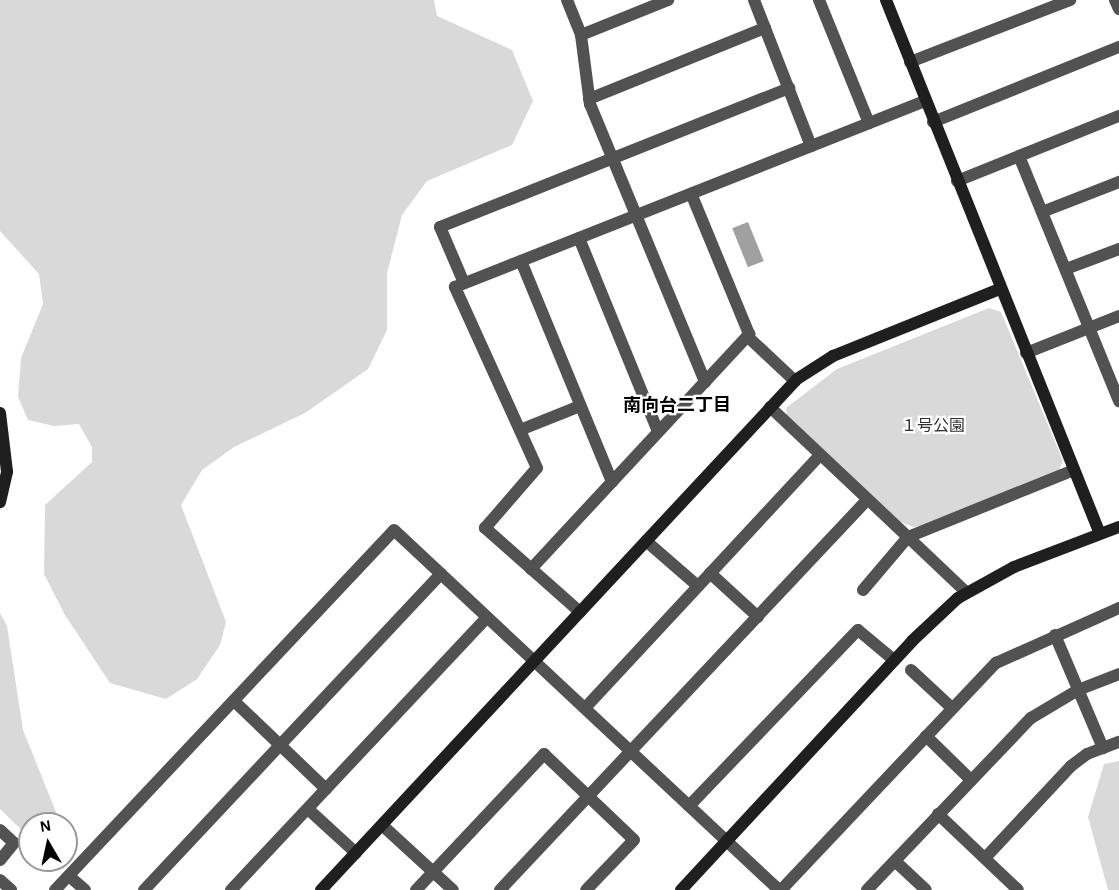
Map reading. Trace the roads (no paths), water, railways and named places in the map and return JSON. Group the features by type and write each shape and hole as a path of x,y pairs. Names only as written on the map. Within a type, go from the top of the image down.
{"street":[{"path":"567,0 581,35 590,99 705,382"},
{"path":"581,35 668,0"},
{"path":"754,0 811,146"},
{"path":"819,0 868,123"},
{"path":"1115,0 1119,9"},
{"path":"889,1 933,122 1100,534"},
{"path":"910,62 1067,1"},
{"path":"590,99 765,28"},
{"path":"933,122 1119,47"},
{"path":"464,284 440,227 789,88"},
{"path":"580,612 485,528 537,468 455,287 925,101"},
{"path":"957,181 1119,116"},
{"path":"1019,156 1116,385 1119,401"},
{"path":"1042,212 1119,182"},
{"path":"691,193 747,336 795,381"},
{"path":"579,238 658,432"},
{"path":"1066,269 1119,249"},
{"path":"521,261 612,482"},
{"path":"321,890 795,381 833,356 1000,289"},
{"path":"1026,354 1119,316"},
{"path":"531,569 747,336"},
{"path":"520,430 580,406"},
{"path":"770,407 967,593"},
{"path":"0,413 6,455 0,502"},
{"path":"585,708 820,456"},
{"path":"863,590 909,537 1074,470"},
{"path":"500,890 590,797 867,500"},
{"path":"681,890 894,660 967,593 1014,567 1119,526"},
{"path":"55,890 235,702 394,530 780,890 996,663 1119,608"},
{"path":"646,541 698,586"},
{"path":"710,573 758,617"},
{"path":"144,890 441,574"},
{"path":"231,890 487,617"},
{"path":"689,806 858,630 894,660"},
{"path":"1055,635 1103,748"},
{"path":"911,670 952,708"},
{"path":"867,890 1031,718 1078,690 1119,674"},
{"path":"235,702 326,789"},
{"path":"926,736 971,780"},
{"path":"985,858 1071,766 1119,742"},
{"path":"416,890 544,754 634,840 586,890"},
{"path":"308,808 356,853"},
{"path":"938,814 1018,890"},
{"path":"382,825 453,890"},
{"path":"0,830 14,843 0,860"},
{"path":"895,861 926,890"},
{"path":"69,876 85,890"},
{"path":"0,880 11,890"}],"district":[{"name":"南向台二丁目","path":"677,406"}],"park label":[{"name":"１号公園","path":"933,426"}]}
